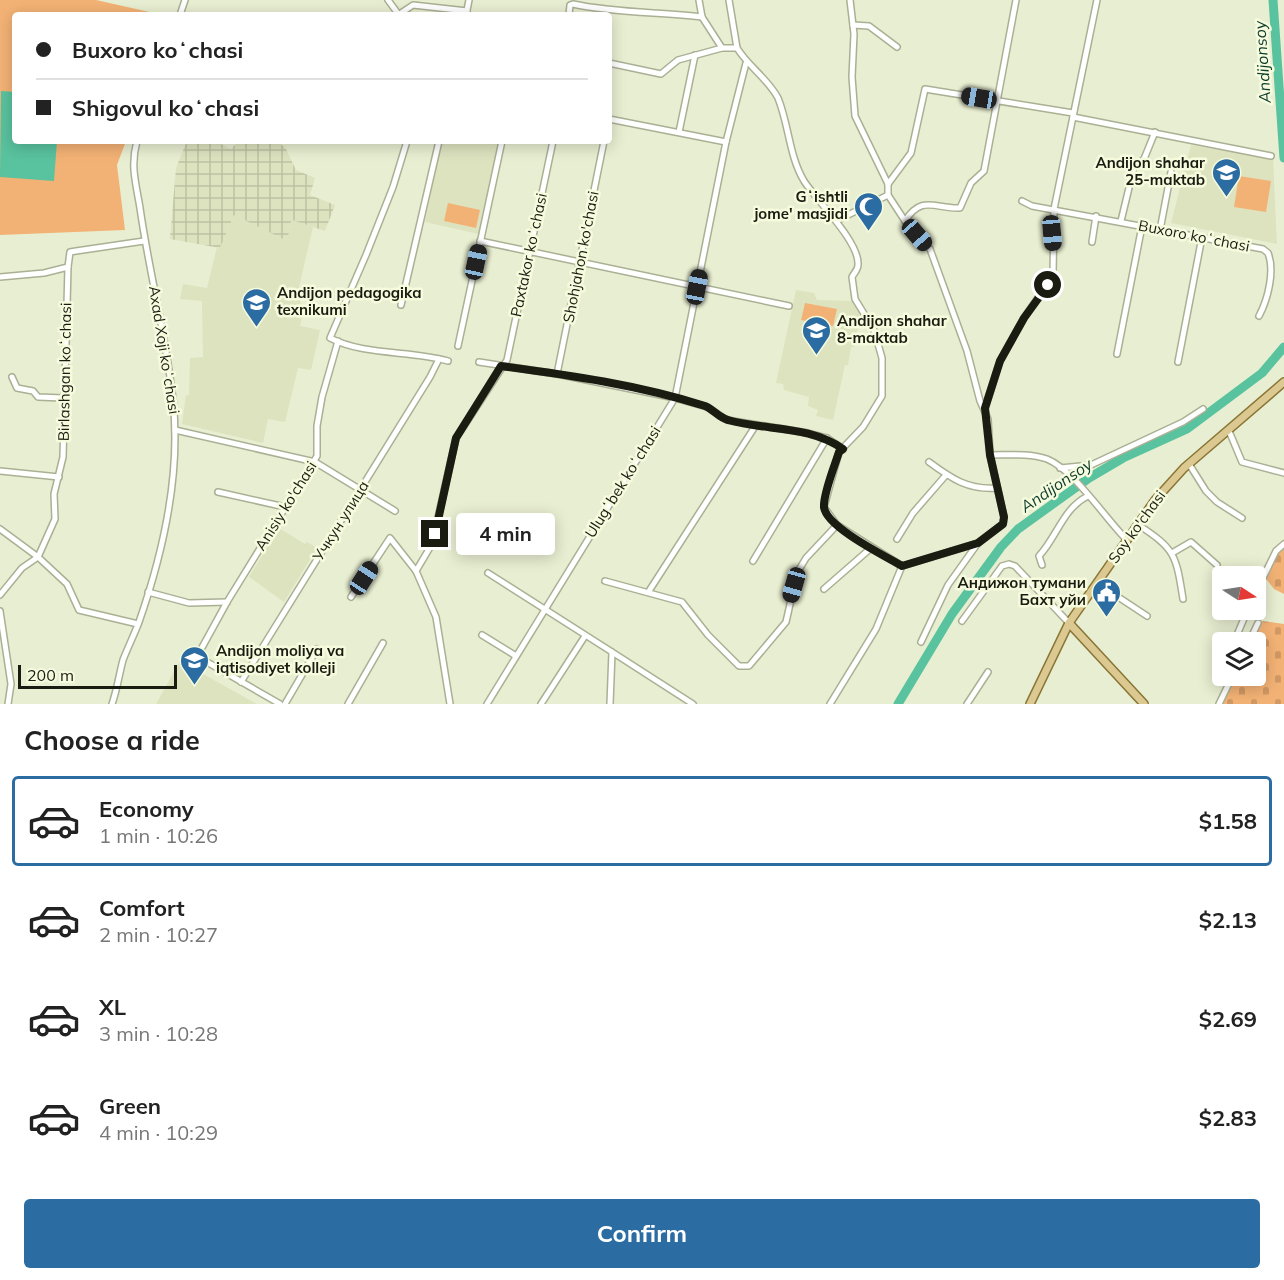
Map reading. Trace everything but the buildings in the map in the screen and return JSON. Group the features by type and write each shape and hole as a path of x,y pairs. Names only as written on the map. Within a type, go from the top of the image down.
{"main road":[{"name":"Soy ko'chasi","path":"1030,704 1069,623 1155,500 1189,464 1284,382"},
{"path":"1069,623 1143,704"}],"street":[{"path":"699,0 702,17 722,48"},
{"path":"729,0 737,48 746,63 777,97 796,162 804,181 837,220 857,258 858,268 852,277 855,299 874,330 882,358 882,396 863,427 839,452 825,503 826,512 837,525 902,566 978,543"},
{"path":"850,0 853,25 852,77 855,116 888,184 888,195 905,221 930,249 967,351 980,401 985,408"},
{"path":"905,221 912,209 919,205 960,208 970,183 984,171 1016,0"},
{"path":"921,642 948,585 978,543 1003,524 1004,517 990,455 985,408 1000,361 1024,318 1053,276 1054,208 1097,0"},
{"path":"569,12 570,5 573,4 603,10 639,10 702,17"},
{"path":"402,12 410,5 459,12"},
{"path":"853,25 869,26 897,47"},
{"path":"612,64 661,74 674,63 695,55 722,48 737,48"},
{"path":"680,132 695,55"},
{"name":"Ulugʻbek koʻchasi","path":"487,704 675,398 726,142 746,63"},
{"path":"888,184 910,153 925,89 1073,115 1271,156"},
{"path":"612,120 726,142"},
{"path":"1121,221 1134,167 1144,159 1155,132"},
{"name":"Axad Xoji koʻchasi","path":"112,704 123,660 148,592 165,524 175,430 172,391 144,241 132,160 136,144"},
{"name":"Anisiy ko'chasi","path":"241,682 200,658 199,653 226,602 315,462 322,397 338,341 331,339 330,335 393,187 405,144"},
{"path":"401,305 438,144"},
{"path":"458,346 501,144"},
{"name":"Paxtakor koʻchasi","path":"416,571 432,544 456,438 507,360 552,144"},
{"name":"Shohjahon ko'chasi","path":"557,374 603,144"},
{"path":"1160,230 1171,172"},
{"path":"837,220 888,195"},
{"name":"Buxoro koʻchasi","path":"1022,201 1032,206 1054,208 1263,249 1268,253 1270,260 1270,278 1265,302 1259,316"},
{"path":"1092,242 1096,216"},
{"path":"1117,354 1142,226"},
{"path":"1178,362 1202,237"},
{"path":"0,277 44,273 68,267 70,252 144,241"},
{"path":"480,241 789,306"},
{"name":"Birlashgan koʻchasi","path":"0,595 22,568 38,556 55,519 54,494 63,457 68,267"},
{"path":"338,341 377,351 448,361"},
{"name":"Учкун улица","path":"241,682 439,358"},
{"path":"479,362 557,374 675,398 707,407 725,420 827,438 843,449"},
{"path":"12,377 17,388 33,391 38,397 63,398"},
{"path":"1060,468 1091,465 1183,422 1203,409"},
{"path":"744,423 747,439"},
{"path":"649,591 756,424"},
{"path":"175,430 315,462 395,511"},
{"path":"1229,431 1242,462 1284,473"},
{"path":"753,561 827,438"},
{"path":"990,455 1031,456 1049,460 1070,477 1126,540"},
{"path":"929,462 960,484 972,488 997,488"},
{"path":"1189,464 1206,491 1217,502 1242,518"},
{"path":"0,471 59,477"},
{"path":"897,539 913,513 946,475"},
{"path":"218,492 285,507"},
{"path":"1042,565 1039,556 1055,537 1069,509 1087,495"},
{"path":"1137,524 1164,542 1172,553 1179,572 1183,598"},
{"path":"605,581 649,591 682,602 708,635 739,666 744,668 749,666 786,622 797,573 806,558 837,525"},
{"path":"0,529 38,556 67,584 80,610 138,624"},
{"path":"351,597 390,538 416,571 436,617 450,704"},
{"path":"1172,553 1191,542 1217,565"},
{"path":"1266,572 1276,551 1284,544"},
{"path":"824,589 871,548"},
{"path":"962,621 1002,566 1009,564 1015,566 1069,623"},
{"path":"830,704 876,629 902,566"},
{"path":"488,573 693,704"},
{"path":"1097,583 1147,616"},
{"path":"148,592 189,603 226,602"},
{"path":"0,611 11,684 8,704"},
{"path":"1254,632 1258,623"},
{"path":"482,635 516,656"},
{"path":"541,704 585,636"},
{"path":"348,704 383,643"},
{"path":"241,682 283,704 317,649"},
{"path":"609,704 612,652"},
{"path":"967,704 988,672"},
{"path":"1219,704 1228,686"}],"shaded area":[{"path":"1,91 12,92 12,144 57,144 54,181 0,177"},
{"path":"186,144 221,144 231,149 236,144 280,144 285,147 296,170 315,178 310,195 335,205 325,231 292,220 289,226 292,228 285,240 234,215 220,248 170,239 176,168"},
{"path":"441,144 498,144 479,234 425,222"},
{"name":"Andijon shahar 25-maktab","path":"1191,145 1273,159 1277,244 1171,223"},
{"name":"Andijon pedagogika texnikumi","path":"234,215 285,240 292,227 289,226 292,220 313,227 299,287 302,316 300,326 320,330 311,370 298,368 285,422 268,419 263,443 182,424 186,395 189,395 190,358 203,357 202,301 180,299 183,284 207,288 217,247 220,248"},
{"name":"Andijon shahar 8-maktab","path":"796,290 814,293 817,300 853,301 861,313 854,347 851,347 848,365 845,365 833,420 816,416 818,410 808,406 809,397 784,390 783,384 776,383"},
{"path":"279,528 305,544 307,542 317,548 284,602 249,577"},
{"name":"Andijon moliya va iqtisodiyet kolleji","path":"180,661 255,703 257,704 156,704"}],"green space":[{"path":"0,0 96,0 150,12 12,12 12,144 125,144 117,165 125,230 0,235"},
{"path":"1239,176 1271,181 1266,212 1234,207"},
{"path":"448,203 480,210 476,228 444,221"},
{"path":"805,303 837,309 833,326 801,320"},
{"path":"1284,548 1284,594 1274,589 1266,579 1266,573"},
{"path":"1262,621 1284,624 1284,704 1222,704 1231,686 1266,686 1266,632 1257,632"}],"waterway":[{"name":"Andijonsoy","path":"1273,0 1284,158"},
{"name":"Andijonsoy","path":"898,704 952,614 1001,547 1018,529 1089,478 1123,458 1187,429 1262,373 1284,347"}],"place":[{"name":"Andijon shahar 25-maktab","path":"1226,198"},
{"name":"Gʻishtli jome' masjidi","path":"869,232"},
{"name":"Andijon pedagogika texnikumi","path":"256,328"},
{"name":"Andijon shahar 8-maktab","path":"816,356"},
{"name":"Андижон тумани Бахт уйи","path":"1107,618"},
{"name":"Andijon moliya va iqtisodiyet kolleji","path":"195,686"}],"route":[{"path":"435,534 440,499 456,438 501,366 557,374 675,398 710,408 725,420 827,438 843,449 839,452 825,503 826,512 837,525 902,566 945,551 978,543 1003,524 1004,517 990,455 988,419 985,408 1000,361 1024,318 1048,285"}]}
